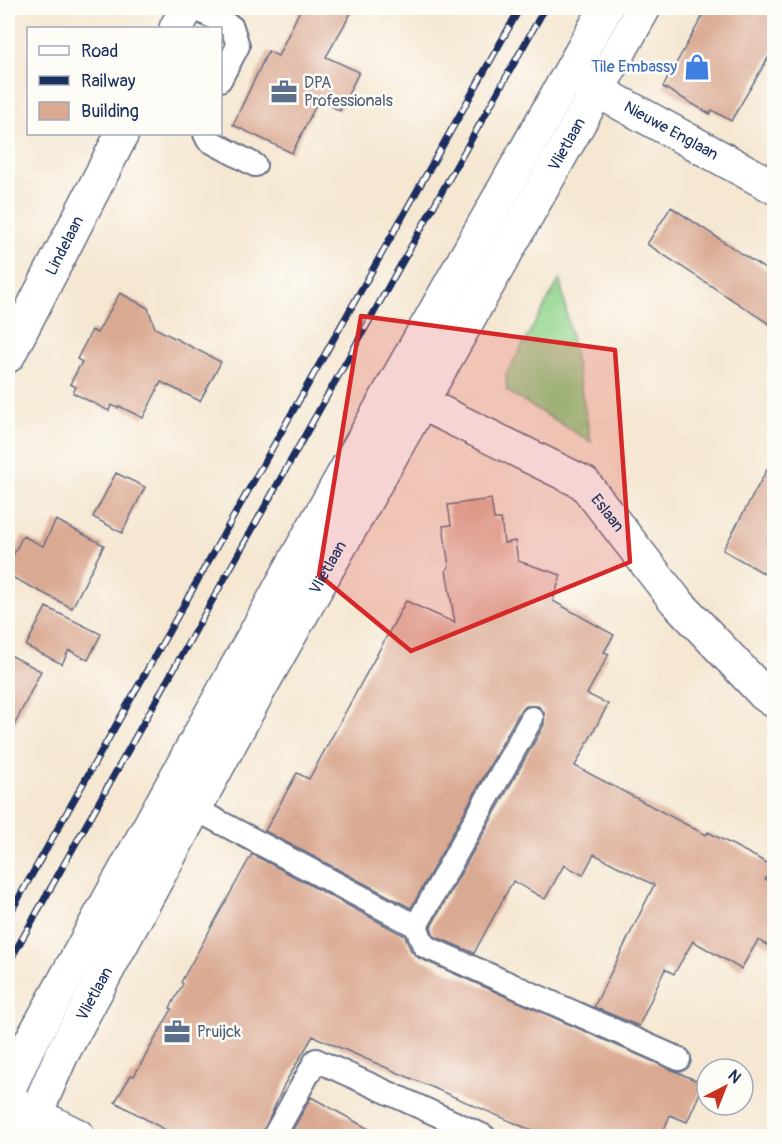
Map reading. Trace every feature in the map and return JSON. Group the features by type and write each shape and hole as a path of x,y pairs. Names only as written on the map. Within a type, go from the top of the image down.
{"street":[{"path":"177,27 187,8"},
{"name":"Vlietlaan","path":"31,1126 62,1056 195,809 568,75 606,8"},
{"name":"Vlietlaan","path":"8,1091 28,1047 406,395 597,91 644,8"},
{"name":"Nieuwe Englaan","path":"568,75 774,187"},
{"name":"Lindelaan","path":"8,356 121,135"},
{"name":"Eslaan","path":"406,395 584,483 675,600 764,694 774,701"},
{"path":"8,1099 31,1126 78,1137"}],"lane":[{"path":"194,8 232,27 238,46 222,76"},
{"path":"206,135 208,140 255,165"},
{"path":"416,926 532,718"},
{"path":"195,809 416,926 424,946 679,1059"},
{"path":"274,1137 316,1060 484,1137"}],"highlighted area":[{"path":"361,316 615,350 630,562 411,651 319,575"}],"green space":[{"path":"560,279 591,442 507,391 506,375"}],"building":[{"path":"301,8 354,8 326,57 359,72 340,111 319,99 292,153 233,125 268,51 278,56"},
{"path":"707,8 774,8 774,48 731,121 712,110 710,114 663,87"},
{"path":"671,207 774,275 774,327 647,244"},
{"path":"120,293 148,308 155,328 221,362 200,401 161,382 143,418 119,406 118,408 111,405 109,411 73,393 76,387 70,384 82,362 77,359 92,330 97,333"},
{"path":"774,457 774,579 723,550"},
{"path":"116,473 145,487 122,533 93,517"},
{"path":"491,499 494,519 501,519 504,543 515,541 518,561 561,575 553,601 614,635 604,652 609,654 587,694 608,704 575,766 706,835 708,832 773,866 765,879 774,883 774,949 758,940 741,969 693,941 674,974 665,969 639,1026 594,1007 654,885 594,854 583,875 564,865 545,899 513,881 474,953 434,936 431,927 544,725 544,712 538,706 526,706 520,711 411,908 265,831 297,773 309,779 406,601 455,623 446,570 449,567 443,526 451,525 448,505"},
{"path":"56,520 104,545 72,608 8,575 8,565 23,536 43,546"},
{"path":"46,607 101,634 88,660 69,650 62,664 26,646"},
{"path":"8,654 41,671 8,738"},
{"path":"252,854 405,936 411,951 419,958 695,1080 695,1104 687,1122 670,1115 661,1137 547,1137 313,1036 285,1083 261,1137 178,1137 115,1102 131,1075 134,1076 172,1009 170,1008 183,984 181,982"},
{"path":"311,1097 383,1137 289,1137"}],"railway":[{"path":"8,917 520,8"},
{"path":"8,964 545,8"}],"place":[{"name":"Tile Embassy","path":"697,67"},
{"name":"DPA Professionals","path":"284,92"},
{"name":"Pruijck","path":"177,1032"}]}
